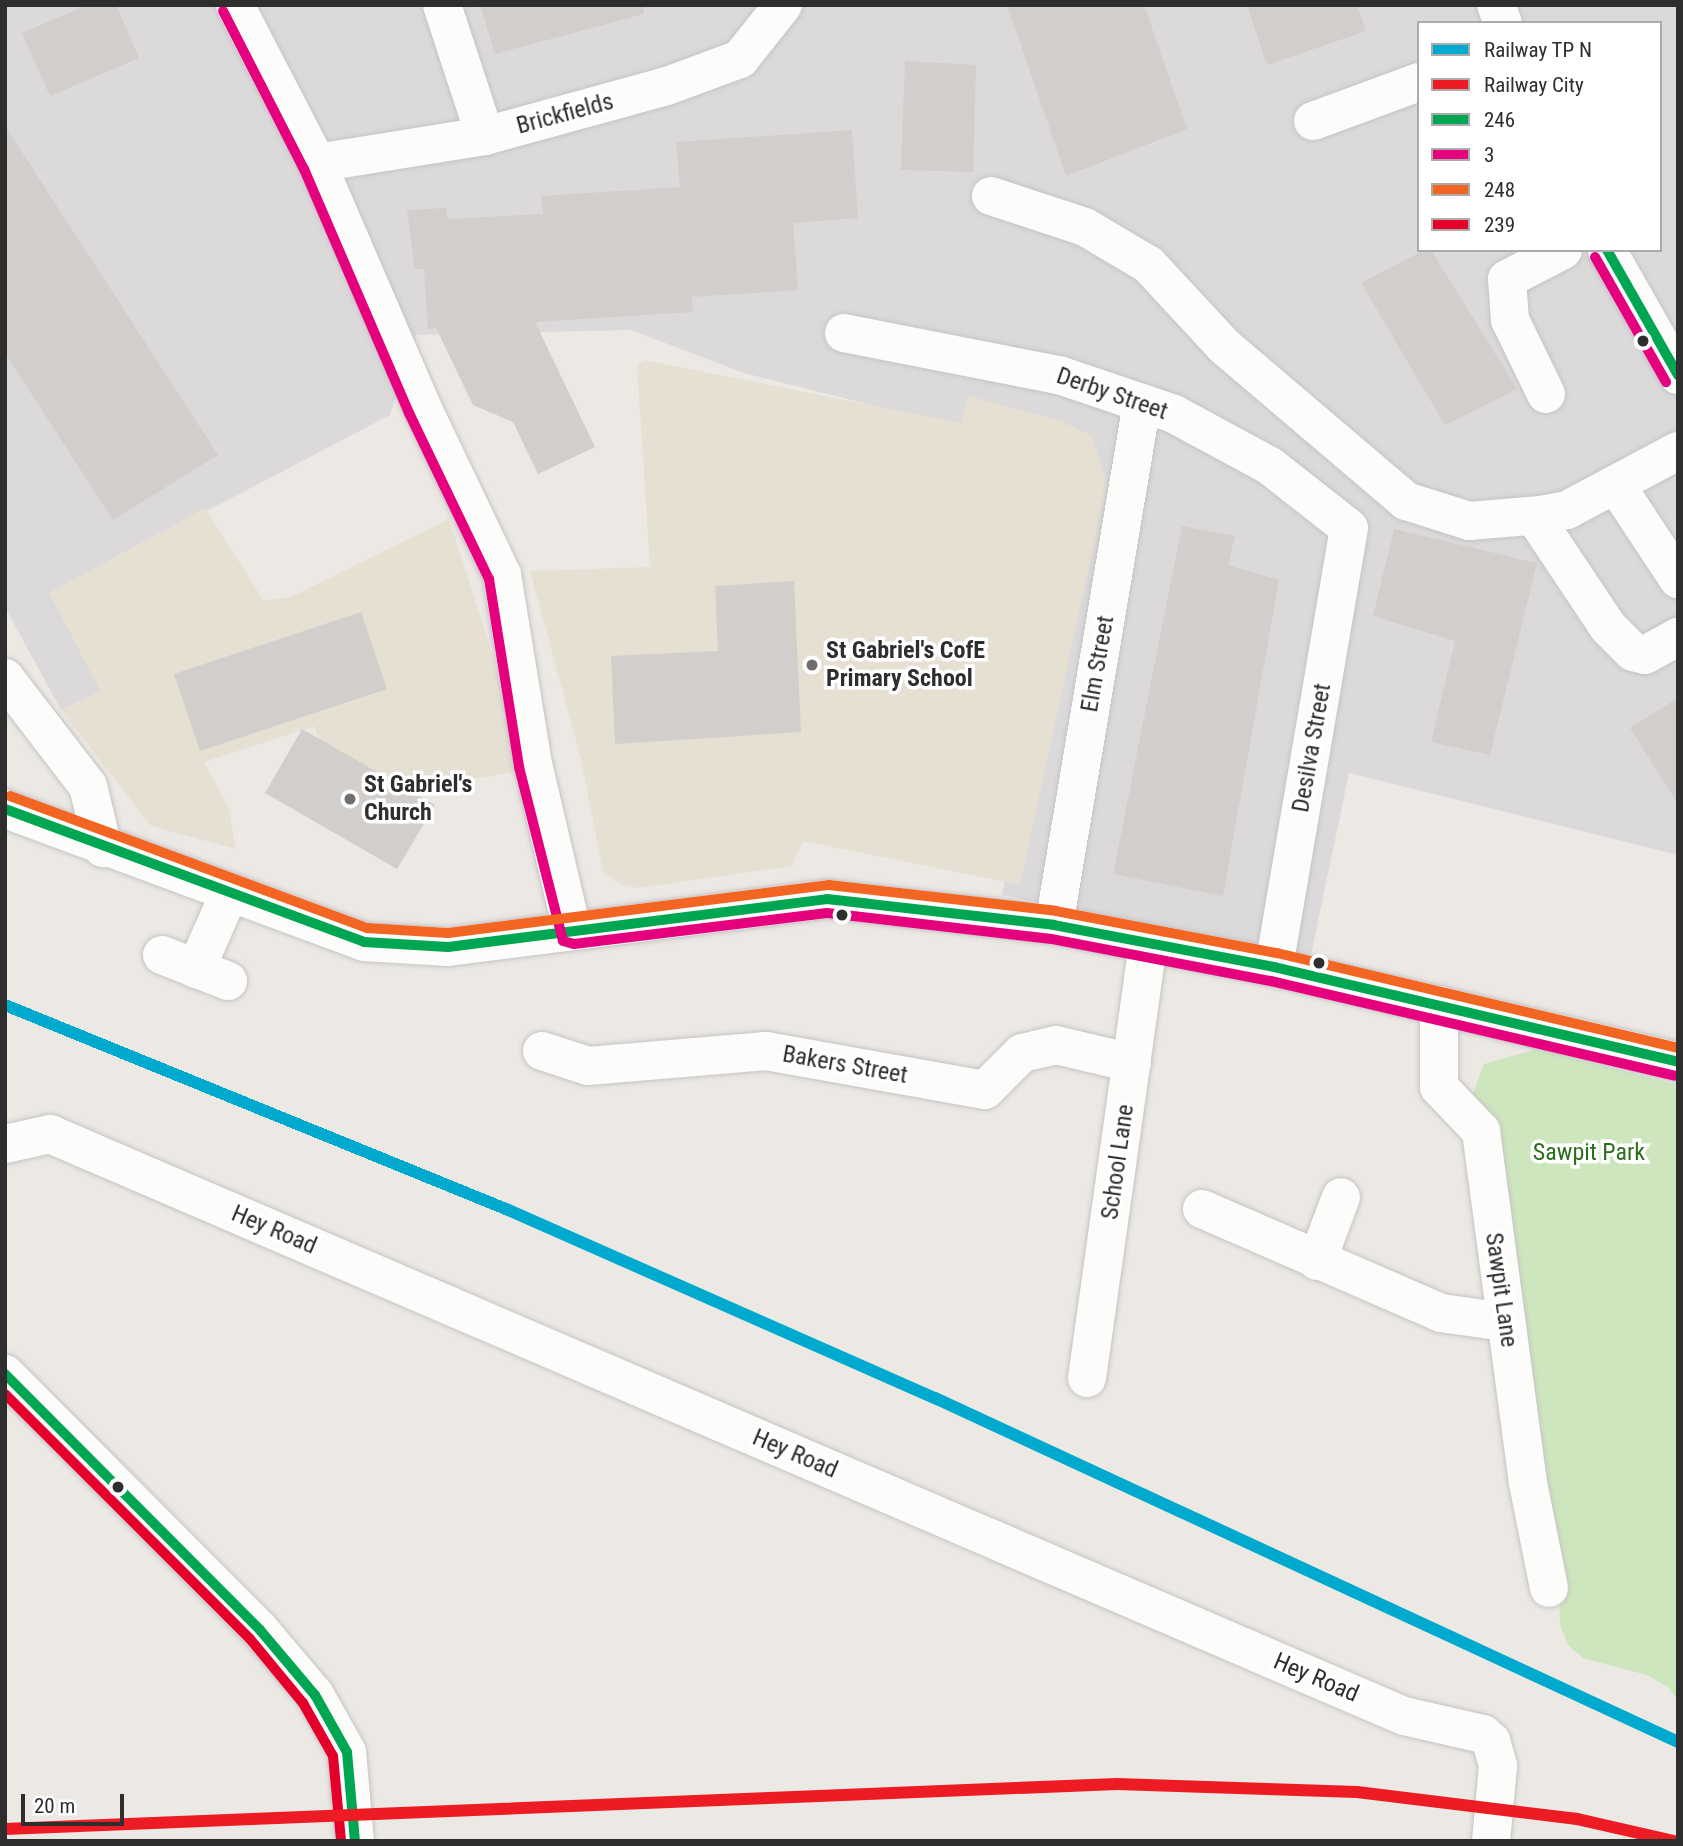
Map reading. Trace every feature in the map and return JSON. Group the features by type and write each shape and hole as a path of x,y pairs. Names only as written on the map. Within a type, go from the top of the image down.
{"street":[{"path":"235,5 317,163 422,407 502,575 533,764 572,930"},
{"path":"442,5 485,136"},
{"name":"Brickfields","path":"317,163 485,136 667,86 740,59 783,5"},
{"path":"1313,121 1417,83"},
{"path":"991,196 1085,227 1149,265 1224,346 1406,501 1469,521 1534,516 1567,510 1678,450"},
{"path":"1546,394 1510,320 1507,279 1559,252"},
{"path":"1608,252 1678,375"},
{"name":"Derby Street","path":"844,333 1059,375 1174,414 1270,466 1349,528"},
{"name":"Elm Street","path":"1054,925 1142,403"},
{"path":"1616,485 1678,579"},
{"path":"1534,516 1608,627 1633,652 1645,655 1678,636"},
{"name":"Desilva Street","path":"1274,967 1349,528"},
{"path":"5,678 88,786 103,848"},
{"path":"5,809 103,848 364,942 448,947 827,899 1054,925 1147,945 1274,967 1678,1062"},
{"path":"196,968 229,894"},
{"name":"School Lane","path":"1087,1378 1147,945"},
{"name":"Sawpit Lane","path":"1439,1005 1439,1087 1480,1131 1528,1483 1549,1588"},
{"name":"Bakers Street","path":"542,1051 588,1066 766,1051 985,1090 1022,1052 1056,1045 1132,1063"},
{"name":"Hey Road","path":"5,1144 50,1134 1405,1716 1483,1734 1491,1741 1498,1766 1491,1841"},
{"path":"1317,1261 1340,1196"},
{"path":"1202,1209 1441,1313 1505,1322"},
{"path":"12,1393 260,1630 315,1695 348,1752 355,1841"}],"shaded area":[{"path":"5,5 1678,5 1678,855 1349,773 1311,955 1002,895 1079,457 744,373 631,330 416,335 390,415 50,593 101,691 61,710 5,607"},
{"name":"St Gabriel's CofE Primary School","path":"644,360 961,423 968,396 1060,421 1091,435 1107,483 1020,885 803,841 792,866 638,888 620,884 603,871 581,759 530,571 650,567 637,365"},
{"path":"205,508 264,601 291,597 449,519 493,656 519,771 406,790 320,743 314,726 204,762 229,809 236,849 151,826 61,710 101,691 49,593"}],"green space":[{"name":"Sawpit Park","path":"1537,1049 1678,1085 1678,1701 1668,1687 1647,1675 1583,1658 1568,1645 1560,1625 1558,1544 1533,1388 1471,1098 1484,1064"}],"building":[{"path":"88,5 116,5 139,58 50,96 22,33"},
{"path":"480,5 643,5 644,14 495,54"},
{"path":"1007,5 1144,5 1187,129 1066,176"},
{"path":"1247,5 1357,5 1366,31 1267,65"},
{"path":"905,61 976,65 973,172 901,170"},
{"path":"5,126 218,455 113,520 5,353"},
{"path":"852,130 858,218 793,223 798,290 692,297 693,312 535,322 595,447 538,474 513,422 473,405 436,328 428,329 424,269 415,269 407,210 446,208 448,219 543,214 541,196 680,187 676,142"},
{"path":"1420,252 1432,252 1517,389 1445,425 1361,283"},
{"path":"1182,526 1235,536 1228,565 1279,580 1223,896 1113,874"},
{"path":"1394,529 1537,563 1490,755 1431,742 1455,641 1373,616"},
{"path":"794,581 801,732 615,744 611,656 718,651 715,586"},
{"path":"361,612 387,689 200,751 174,674"},
{"path":"1678,698 1678,804 1630,728"},
{"name":"St Gabriel's Church","path":"302,729 435,805 397,869 265,793"}],"transit line":[{"name":"3","path":"223,11 304,169 409,413 489,579 519,767 563,941 574,944 827,913 1052,939 1271,981 1675,1076"},
{"name":"246","path":"1608,252 1678,375"},
{"name":"3","path":"1595,257 1666,382"},
{"name":"248","path":"10,796 367,928 448,933 829,885 1056,911 1277,953 1678,1048"},
{"name":"246","path":"5,809 364,942 448,947 827,899 1054,925 1274,967 1678,1062"},
{"path":"5,1005 506,1209 935,1398 1678,1742"},
{"name":"246","path":"5,1374 260,1630 315,1695 347,1752 355,1841"},
{"name":"239","path":"5,1394 250,1639 303,1703 333,1756 341,1841"}],"rail line":[{"name":"City","path":"5,1829 1117,1784 1357,1792 1577,1819 1674,1841"}],"place":[{"name":"St Gabriel's CofE Primary School","path":"812,665"},
{"name":"St Gabriel's Church","path":"350,799"}]}
